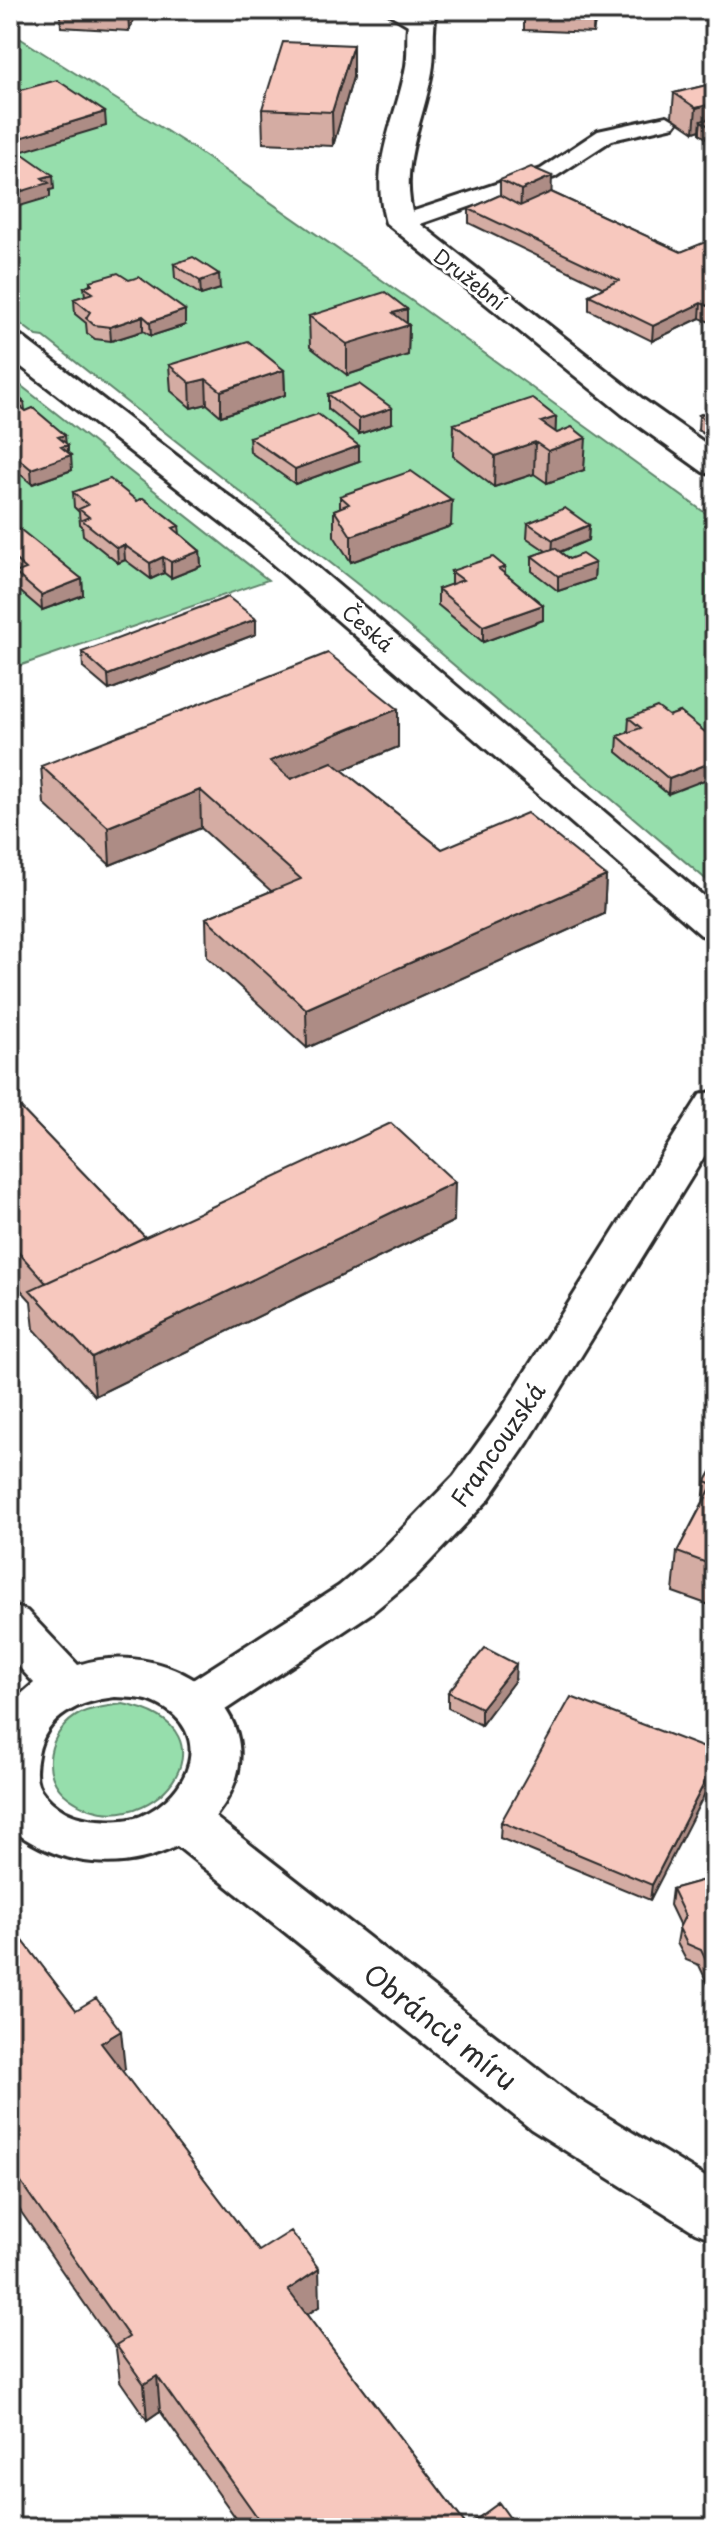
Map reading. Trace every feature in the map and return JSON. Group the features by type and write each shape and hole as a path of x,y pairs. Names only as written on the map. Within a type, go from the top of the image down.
{"street":[{"path":"401,223 393,204 391,182 423,50 421,18"},
{"name":"Družební","path":"401,223 633,407 715,465"},
{"name":"Česká","path":"10,343 265,540 715,926"},
{"name":"Francouzská","path":"195,1704 356,1599 397,1565 471,1488 512,1430 715,1105"},
{"path":"10,1624 67,1686"},
{"path":"101,1677 135,1677 169,1686 195,1704 212,1729 217,1756 209,1786 191,1811 162,1830 131,1840 97,1842 65,1836 39,1821 12,1787 11,1749 21,1724 41,1702 67,1686 101,1677"},
{"name":"Obránců míru","path":"180,1818 253,1879 551,2112 715,2214"}],"lane":[{"path":"393,10 421,18"},
{"path":"401,223 548,173 605,135 667,122"}],"green space":[{"path":"10,32 187,144 412,301 715,520 715,887 375,598 44,337 37,336 10,316"},
{"path":"10,377 268,580 10,669"},
{"path":"123,1704 160,1717 178,1737 182,1759 172,1781 154,1800 128,1811 99,1811 69,1798 59,1788 50,1765 51,1753 61,1730 81,1713"}],"building":[{"path":"283,42 353,45 332,112 262,109"},
{"path":"57,80 105,112 10,141 10,93"},
{"path":"715,83 715,103 696,108 674,93"},
{"path":"715,117 715,130 701,121"},
{"path":"10,145 53,175 42,178 49,183 10,195"},
{"path":"531,167 552,176 521,190 500,180"},
{"path":"551,192 681,252 715,239 715,309 701,303 653,326 589,295 619,280 469,209 500,195 520,206"},
{"path":"193,257 219,274 200,281 174,264"},
{"path":"118,273 129,280 139,277 185,310 150,322 143,316 110,327 94,325 86,318 90,312 74,299 93,293 84,287 92,284 90,281"},
{"path":"385,292 407,309 393,313 409,325 347,344 309,316"},
{"path":"248,341 284,370 221,391 206,379 190,383 169,365"},
{"path":"359,384 392,408 359,419 328,394"},
{"path":"10,391 24,402 17,404 26,411 33,408 65,435 58,437 68,445 61,447 71,455 31,469 10,453"},
{"path":"532,398 556,417 541,422 557,433 572,427 586,438 548,451 535,442 495,456 454,424"},
{"path":"715,409 715,426 699,415"},
{"path":"318,414 359,446 295,469 249,437"},
{"path":"411,471 452,500 351,536 334,510 349,504 340,496"},
{"path":"110,479 137,501 143,498 179,526 173,528 200,551 171,562 163,557 150,563 124,545 117,548 82,520 89,517 79,509 88,505 73,492"},
{"path":"565,508 589,525 553,540 528,523"},
{"path":"16,526 82,579 41,595 15,573 26,569 10,558 10,528"},
{"path":"555,548 569,559 582,554 595,563 558,576 532,556"},
{"path":"493,557 505,567 499,569 543,605 483,626 438,589 463,580 451,571"},
{"path":"228,597 256,619 108,675 82,652"},
{"path":"328,653 398,709 270,761 291,779 332,762 442,849 527,813 606,876 306,1009 206,918 301,879 200,790 108,827 41,766"},
{"path":"657,707 669,716 680,712 715,740 715,761 669,779 618,736 641,728 629,718"},
{"path":"10,1097 145,1237 46,1283 10,1243"},
{"path":"391,1123 455,1182 92,1357 30,1290 220,1203"},
{"path":"715,1465 715,1566 677,1552 713,1484 706,1481"},
{"path":"485,1648 516,1664 481,1708 448,1692"},
{"path":"571,1697 715,1752 715,1762 652,1885 501,1822"},
{"path":"715,1877 715,1979 701,1950 687,1944 679,1928 685,1916 672,1889"},
{"path":"10,1924 76,2010 96,1998 121,2031 101,2043 259,2251 291,2231 319,2269 288,2290 467,2526 499,2503 517,2528 265,2528 157,2376 144,2384 116,2345 129,2337 10,2167"}]}
